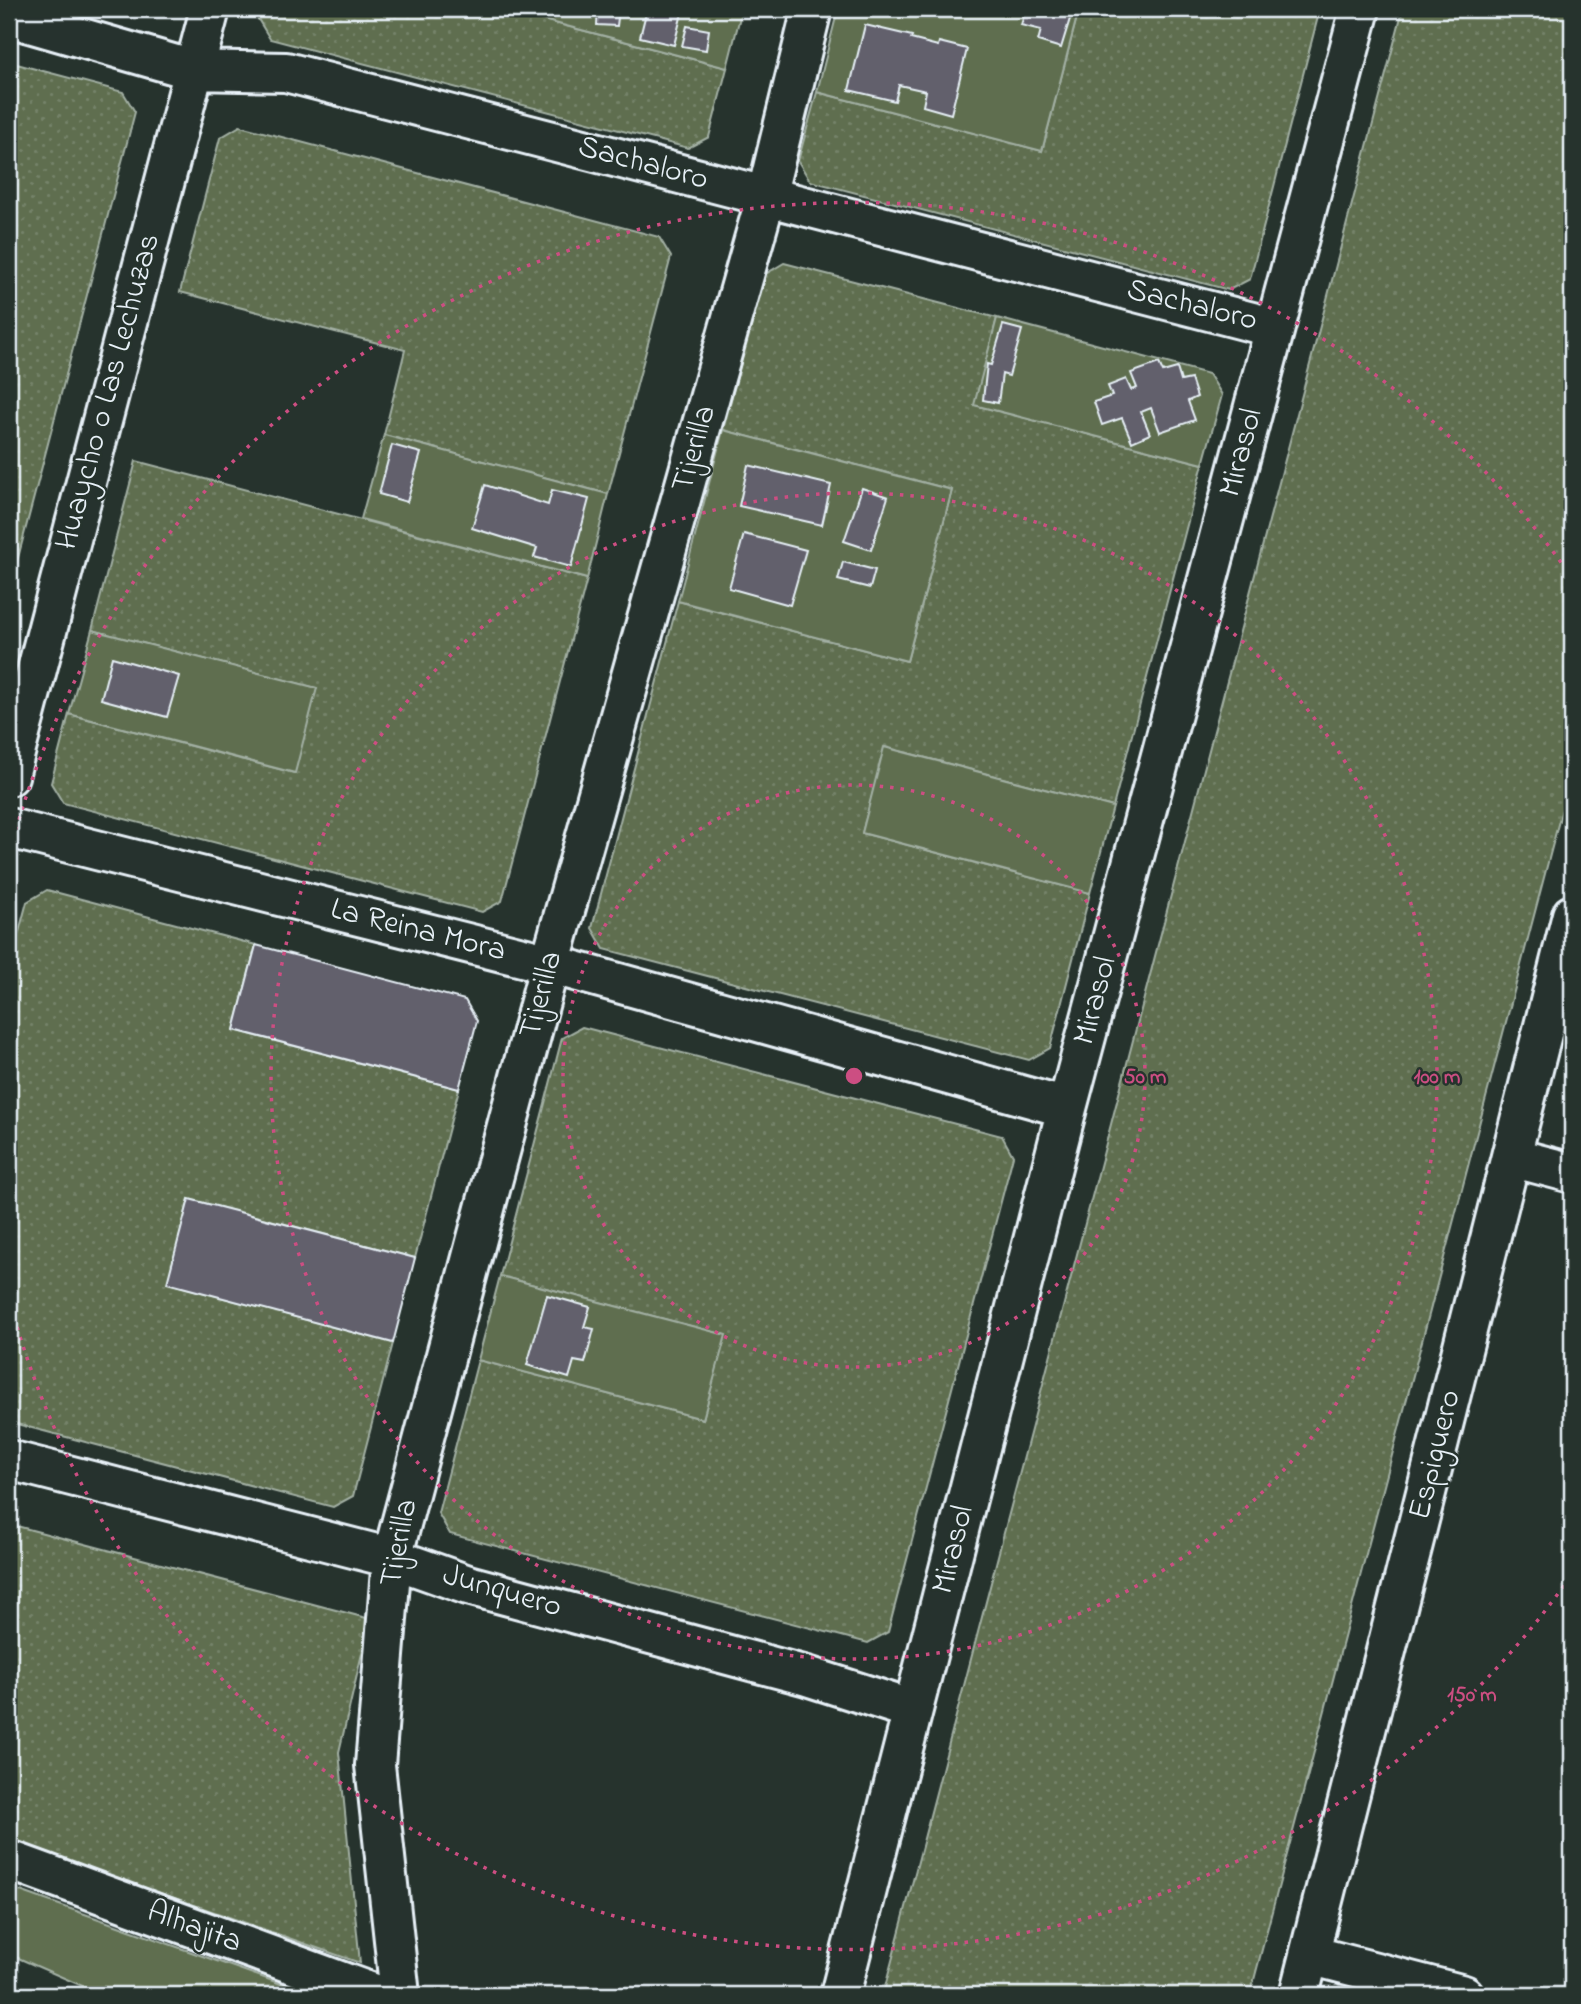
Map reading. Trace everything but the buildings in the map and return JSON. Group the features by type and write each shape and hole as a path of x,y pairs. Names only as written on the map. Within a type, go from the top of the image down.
{"street":[{"name":"Huaycho o Las Lechuzas","path":"9,776 210,9"},
{"name":"Tijerilla","path":"400,1995 375,1765 392,1558 550,964 766,197 811,9"},
{"name":"Mirasol","path":"840,1995 1067,1108 1360,9"},
{"name":"Sachaloro","path":"9,17 193,70 286,72 1275,328"},
{"name":"La Reina Mora","path":"9,828 550,964 1067,1108"},
{"name":"Espiguero","path":"1299,1995 1572,915"},
{"path":"1511,1157 1572,1173"},
{"name":"Junquero","path":"9,1460 392,1558 468,1585 807,1676 913,1710"},
{"name":"Alhajita","path":"9,1860 378,1995"},
{"path":"1310,1955 1464,1995"}],"green space":[{"path":"261,9 501,9 727,68 709,137 688,148 270,39 258,19"},
{"path":"501,9 742,9 727,68"},
{"path":"838,9 1079,9 1042,151 817,92"},
{"path":"1079,9 1320,9 1250,279 1229,290 810,181 798,161 817,92 1042,151"},
{"path":"1403,9 1572,9 1572,771 1250,1995 883,1995"},
{"path":"9,62 123,92 135,112 9,592"},
{"path":"240,126 659,237 671,257 608,494 384,435 405,350 180,292 220,138"},
{"path":"784,263 997,318 975,405 1203,464 1113,807 885,747 862,833 1090,893 1050,1048 1029,1060 604,949 592,928 678,601 907,661 952,490 723,430 764,275"},
{"path":"997,318 1209,374 1222,395 1203,464 974,405"},
{"path":"723,430 952,490 907,661 678,601"},
{"path":"384,435 608,494 587,579 361,519"},
{"path":"136,461 587,579 502,901 482,912 63,803 51,783 69,714 294,773 316,688 92,630"},
{"path":"92,630 317,688 295,773 69,714"},
{"path":"884,747 1113,807 1090,893 862,833"},
{"path":"47,890 256,945 234,1030 459,1089 415,1258 189,1199 168,1283 393,1343 353,1496 333,1507 9,1422 9,969 27,902"},
{"path":"582,1027 1002,1136 1013,1156 888,1632 868,1643 450,1534 438,1513 478,1360 703,1419 725,1335 500,1276 562,1038"},
{"path":"500,1276 726,1335 703,1419 478,1360"},
{"path":"9,1524 370,1619 339,1752 360,1963 37,1850 9,1837"},
{"path":"9,1887 312,1995 103,1995 9,1954"}]}
